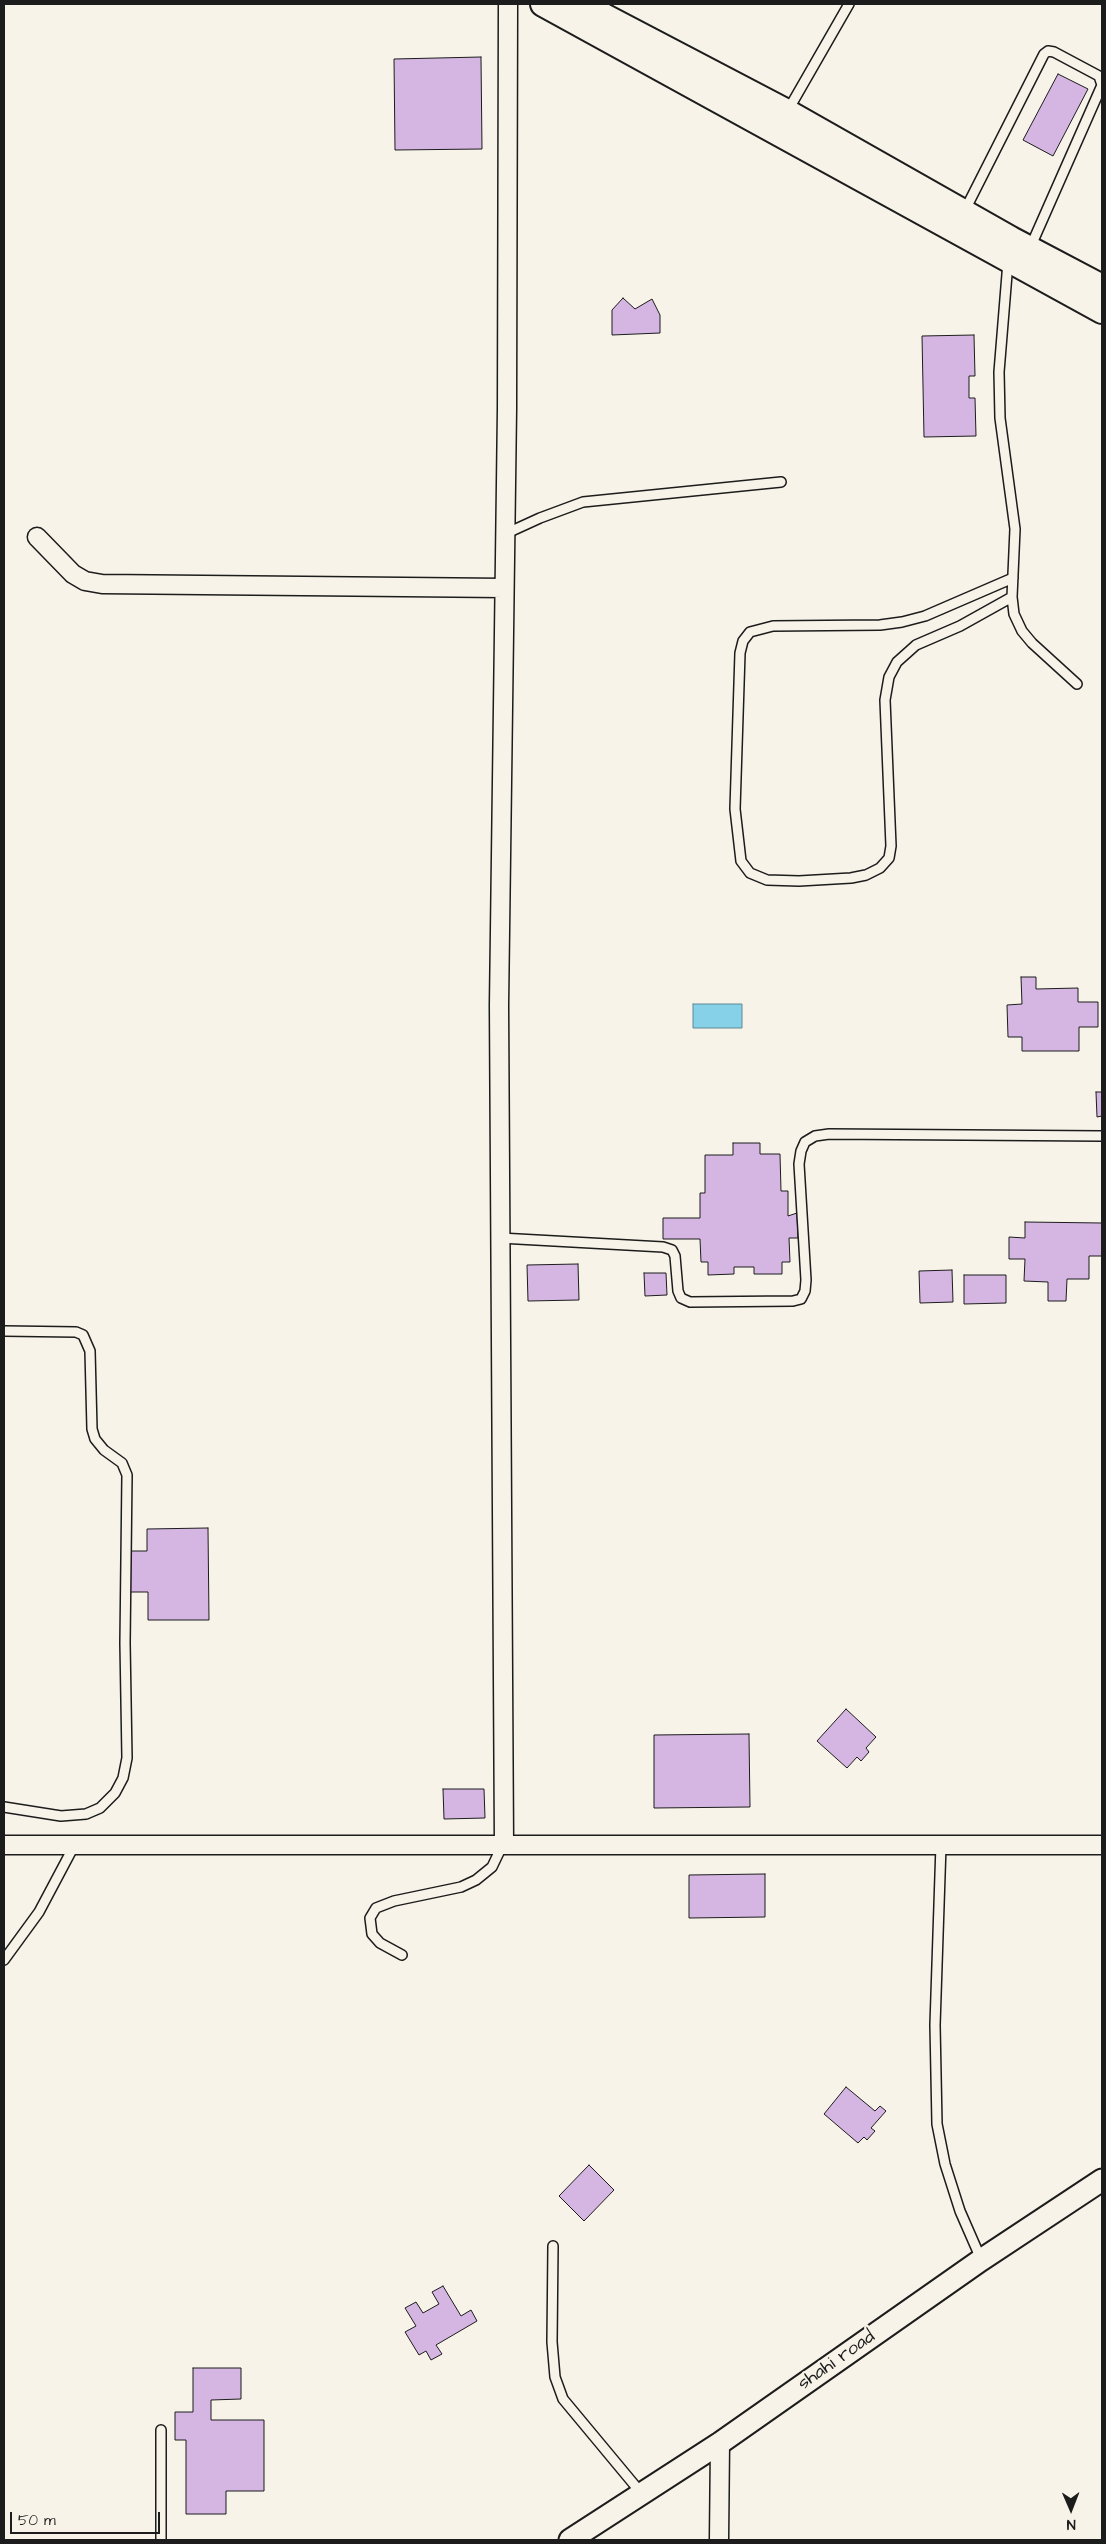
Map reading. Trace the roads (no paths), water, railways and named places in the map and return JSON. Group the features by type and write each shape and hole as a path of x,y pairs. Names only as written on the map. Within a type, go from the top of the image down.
{"main road":[{"path":"543,4 960,222 1018,254 1102,311"},
{"path":"581,4 787,112 960,222"},
{"path":"1018,254 1102,287"}],"street":[{"path":"504,1844 501,1657 503,1470 500,1238 500,812 505,534 508,4"},
{"path":"37,537 73,574 85,581 102,584 504,588"},
{"path":"4,1845 1102,1845"},
{"name":"shahi road","path":"570,2540 720,2443 981,2260 1102,2180"},
{"path":"719,2540 720,2443"}],"lane":[{"path":"787,112 849,4"},
{"path":"960,222 1044,54 1048,51 1054,52 1099,76 1102,85 1018,254 1000,390 1000,418 1015,529 1012,597 1014,614 1022,631 1077,684"},
{"path":"505,534 540,518 584,502 781,482"},
{"path":"1012,597 960,626 916,645 897,662 889,677 885,700 892,846 889,858 880,868 866,875 851,878 799,881 767,880 750,872 741,861 735,809 740,654 743,641 750,632 773,626 880,625 902,622 934,612 1013,578"},
{"path":"500,1238 663,1247 672,1250 675,1256 678,1291 682,1298 690,1302 793,1301 801,1299 805,1291 806,1280 799,1164 805,1142 815,1136 829,1134 1102,1136"},
{"path":"4,1331 76,1332 84,1335 90,1351 92,1429 95,1439 104,1450 122,1463 127,1475 125,1643 128,1758 115,1793 100,1808 86,1814 61,1816 4,1807"},
{"path":"402,1955 380,1943 372,1934 370,1918 376,1908 394,1900 461,1887 476,1880 492,1867 504,1844"},
{"path":"941,1845 935,2025 937,2124 945,2164 960,2211 981,2260"},
{"path":"4,1960 39,1912 74,1846"},
{"path":"553,2246 552,2342 555,2377 563,2399 642,2494"},
{"path":"160,2430 161,2540"}],"water":[{"path":"693,1004 742,1004 742,1028 693,1028"}]}
